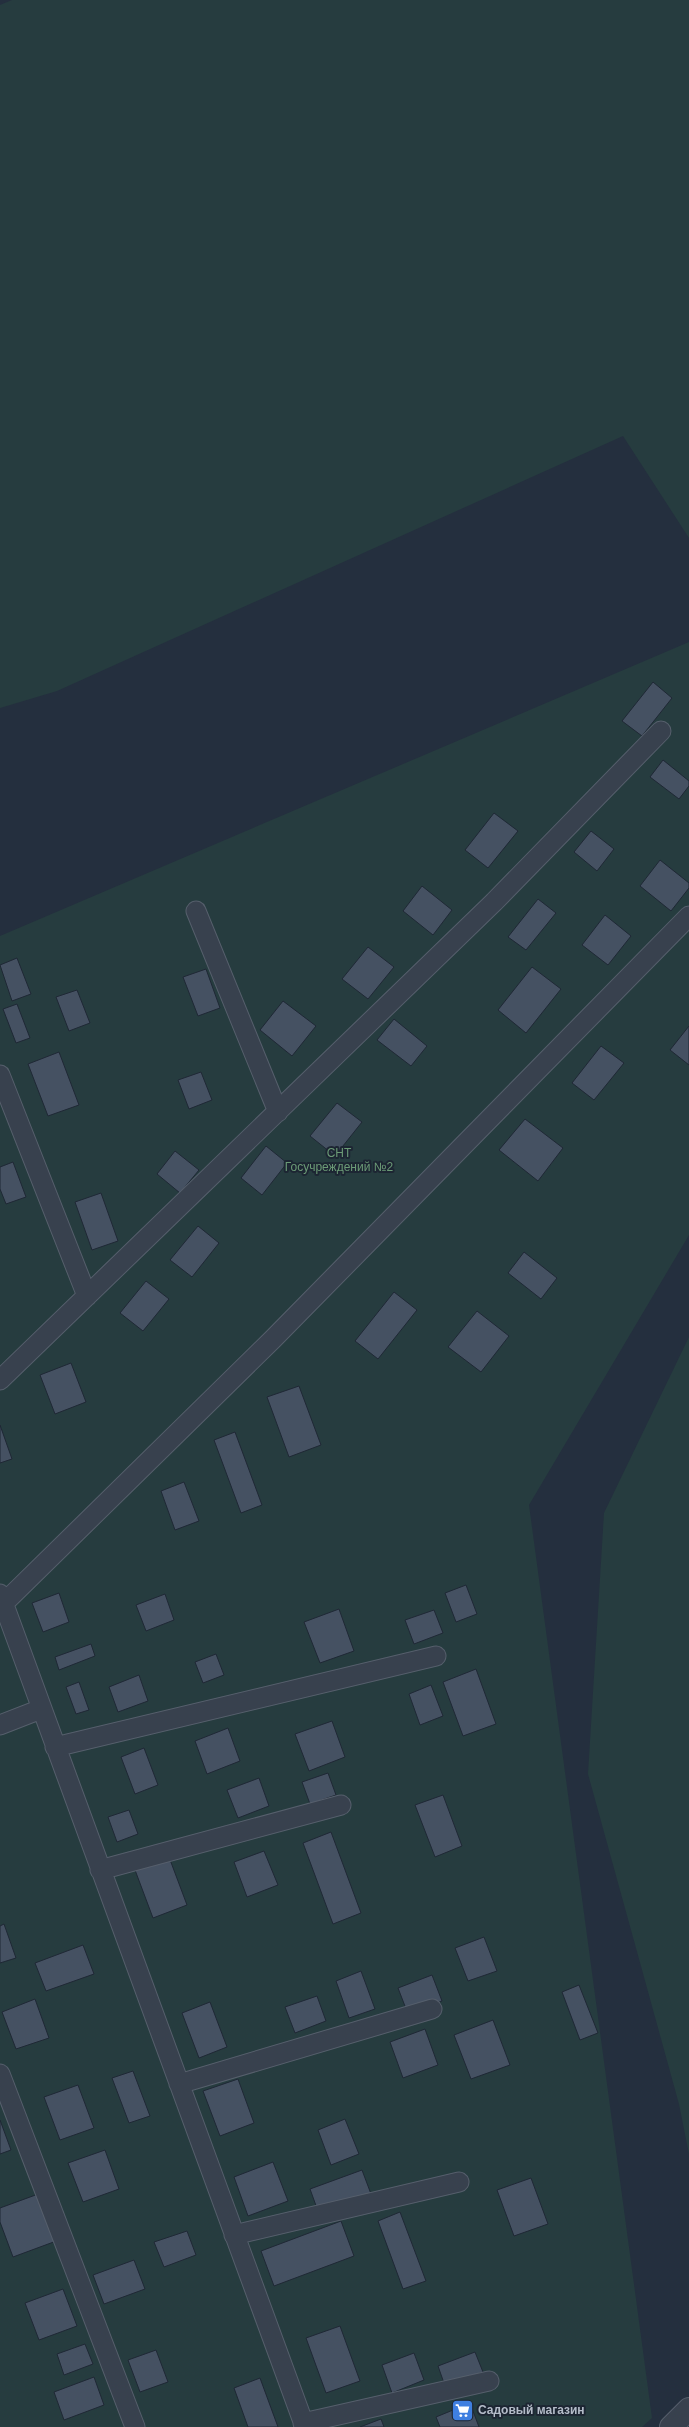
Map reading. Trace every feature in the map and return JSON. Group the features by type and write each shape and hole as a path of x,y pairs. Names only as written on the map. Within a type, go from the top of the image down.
{"street":[{"path":"671,2427 689,2409"}],"lane":[{"path":"0,1380 494,902 661,731"},
{"path":"196,911 278,1112"},
{"path":"489,2381 304,2425 41,1709 2,1598 273,1339 689,916"},
{"path":"0,1075 87,1296"},
{"path":"55,1747 436,1656"},
{"path":"0,1725 41,1709"},
{"path":"100,1870 341,1805"},
{"path":"179,2084 432,2009"},
{"path":"0,2074 135,2427"},
{"path":"234,2235 459,2182"}],"green space":[{"path":"12,0 689,0 689,538 623,436 57,691 0,708 0,5"},
{"name":"СНТ Госучреждений №2","path":"689,642 689,1235 529,1505 652,2418 642,2427 0,2427 0,936"},
{"path":"689,1337 689,2154 679,2104 588,1774 604,1513"}],"building":[{"path":"653,682 672,698 642,736 622,721"},
{"path":"663,760 689,781 689,786 679,799 650,777"},
{"path":"494,813 518,831 488,868 465,850"},
{"path":"591,831 614,849 597,871 574,852"},
{"path":"660,860 689,883 689,888 671,911 640,886"},
{"path":"422,886 452,910 433,935 403,911"},
{"path":"538,899 556,913 526,950 508,937"},
{"path":"605,915 631,936 608,965 582,945"},
{"path":"368,947 394,967 368,999 342,979"},
{"path":"17,958 31,994 12,1001 0,965"},
{"path":"532,967 561,989 526,1033 498,1010"},
{"path":"206,969 220,1008 198,1016 183,977"},
{"path":"77,990 90,1023 69,1031 56,997"},
{"path":"283,1001 316,1026 292,1056 260,1030"},
{"path":"17,1004 30,1038 16,1043 3,1009"},
{"path":"394,1019 427,1046 411,1066 377,1040"},
{"path":"689,1026 689,1065 670,1050"},
{"path":"601,1046 624,1063 594,1100 572,1083"},
{"path":"59,1052 79,1105 48,1116 28,1064"},
{"path":"201,1072 212,1100 189,1109 178,1080"},
{"path":"337,1103 362,1122 335,1156 310,1136"},
{"path":"525,1119 563,1148 538,1181 499,1150"},
{"path":"266,1146 287,1163 262,1195 241,1178"},
{"path":"175,1151 199,1170 180,1193 157,1174"},
{"path":"13,1162 26,1197 6,1204 0,1189 0,1167"},
{"path":"101,1193 118,1241 92,1250 75,1202"},
{"path":"198,1226 219,1243 192,1277 170,1260"},
{"path":"524,1252 557,1278 541,1299 508,1273"},
{"path":"146,1281 169,1299 143,1331 120,1313"},
{"path":"394,1292 417,1310 378,1359 355,1341"},
{"path":"477,1311 509,1336 481,1372 448,1347"},
{"path":"71,1363 86,1402 55,1414 40,1375"},
{"path":"299,1386 321,1445 289,1457 267,1397"},
{"path":"0,1425 12,1459 0,1463"},
{"path":"235,1432 262,1505 241,1513 214,1440"},
{"path":"184,1482 199,1521 175,1530 161,1491"},
{"path":"466,1585 477,1614 456,1622 445,1593"},
{"path":"59,1593 69,1622 43,1632 32,1603"},
{"path":"165,1594 174,1620 146,1631 136,1605"},
{"path":"339,1609 354,1651 320,1663 304,1622"},
{"path":"434,1610 443,1633 414,1644 405,1620"},
{"path":"91,1644 95,1656 59,1670 55,1657"},
{"path":"216,1654 224,1675 203,1683 195,1662"},
{"path":"476,1669 496,1724 463,1736 443,1682"},
{"path":"139,1675 148,1701 118,1712 109,1687"},
{"path":"79,1682 89,1710 76,1714 66,1687"},
{"path":"431,1685 443,1716 420,1725 409,1694"},
{"path":"332,1721 345,1757 309,1771 295,1734"},
{"path":"228,1728 240,1761 207,1774 195,1741"},
{"path":"144,1748 158,1785 135,1794 121,1757"},
{"path":"328,1773 336,1795 310,1804 302,1782"},
{"path":"259,1778 269,1806 238,1818 227,1790"},
{"path":"443,1795 462,1846 435,1857 415,1805"},
{"path":"129,1810 138,1834 117,1842 108,1817"},
{"path":"331,1832 361,1913 333,1924 303,1843"},
{"path":"264,1851 278,1885 247,1897 234,1862"},
{"path":"169,1857 187,1905 153,1918 135,1870"},
{"path":"4,1924 16,1958 0,1963 0,1926"},
{"path":"484,1937 497,1971 468,1981 455,1948"},
{"path":"83,1945 94,1974 46,1991 35,1963"},
{"path":"361,1971 375,2009 349,2018 336,1981"},
{"path":"432,1975 442,2001 408,2014 398,1988"},
{"path":"579,1985 598,2033 580,2040 562,1992"},
{"path":"317,1996 326,2021 295,2033 285,2007"},
{"path":"35,1999 49,2038 16,2049 2,2012"},
{"path":"210,2002 227,2047 199,2058 182,2013"},
{"path":"493,2020 510,2065 471,2079 454,2035"},
{"path":"425,2029 438,2065 403,2078 390,2042"},
{"path":"133,2071 150,2116 129,2123 112,2078"},
{"path":"238,2079 254,2123 220,2136 203,2091"},
{"path":"78,2085 94,2128 60,2140 44,2097"},
{"path":"345,2119 359,2154 331,2165 318,2130"},
{"path":"0,2120 11,2150 0,2154"},
{"path":"105,2150 119,2189 83,2202 68,2163"},
{"path":"273,2162 288,2201 248,2216 234,2177"},
{"path":"362,2170 371,2194 319,2214 310,2189"},
{"path":"531,2178 548,2224 514,2236 497,2190"},
{"path":"41,2193 59,2240 13,2257 0,2222 0,2208"},
{"path":"400,2212 426,2281 403,2289 378,2221"},
{"path":"341,2221 354,2256 274,2286 261,2251"},
{"path":"187,2231 196,2255 164,2267 154,2242"},
{"path":"134,2260 145,2289 104,2304 93,2275"},
{"path":"63,2289 77,2326 39,2340 25,2303"},
{"path":"340,2326 360,2381 326,2393 306,2338"},
{"path":"85,2344 93,2364 64,2375 57,2354"},
{"path":"156,2350 168,2382 140,2392 128,2360"},
{"path":"475,2352 483,2372 445,2386 438,2366"},
{"path":"414,2353 424,2380 392,2393 382,2365"},
{"path":"94,2377 104,2405 64,2420 54,2392"},
{"path":"260,2378 278,2427 248,2427 234,2388"},
{"name":"Садовый магазин","path":"470,2403 479,2427 440,2427 436,2417"},
{"path":"381,2419 384,2427 360,2427"}],"place":[{"name":"Садовый магазин","path":"463,2410"}]}
